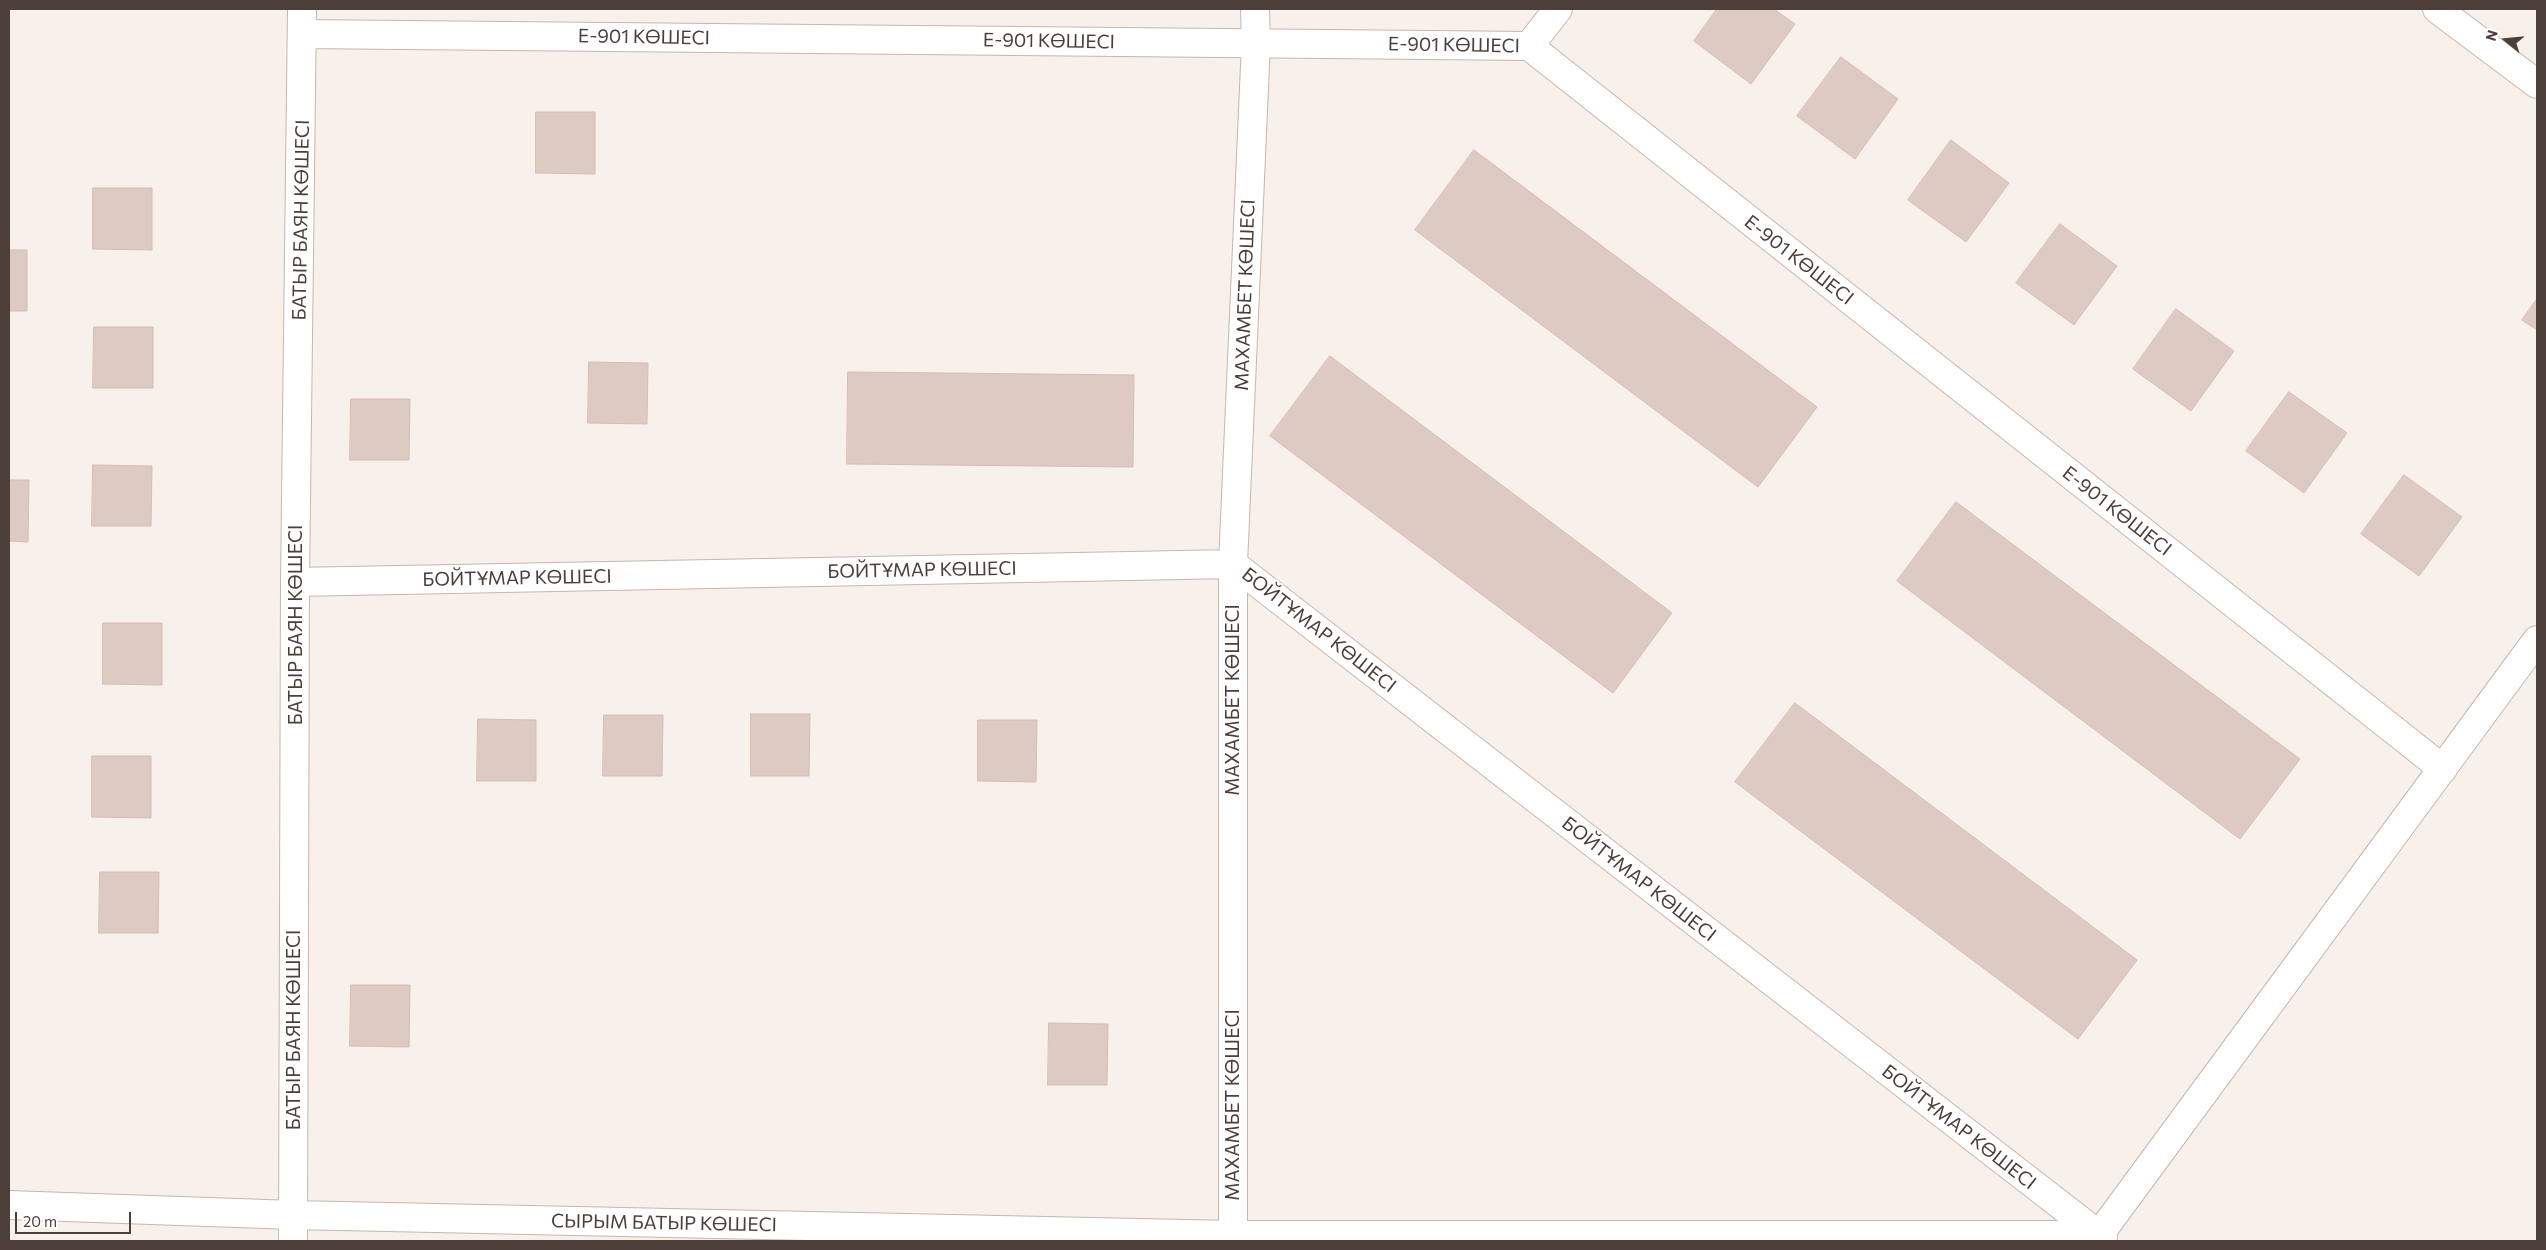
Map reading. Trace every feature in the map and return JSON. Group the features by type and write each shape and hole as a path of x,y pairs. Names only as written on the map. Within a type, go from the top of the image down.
{"street":[{"name":"МАХАМБЕТ КӨШЕСІ","path":"1232,1238 1234,564 1256,43 1255,9"},
{"path":"1529,46 1558,9"},
{"path":"2437,9 2537,84"},
{"name":"Е-901 КӨШЕСІ","path":"303,21 1256,43 1529,46 2443,769"},
{"name":"БАТЫР БАЯН КӨШЕСІ","path":"294,1228 295,582 303,21"},
{"name":"БОЙТҰМАР КӨШЕСІ","path":"295,582 1234,564 2103,1238"},
{"path":"2103,1238 2537,640"},
{"name":"СЫРЫМ БАТЫР КӨШЕСІ","path":"9,1205 294,1228 1232,1238 2103,1238"}],"building":[{"path":"1717,9 1774,9 1795,24 1751,84 1694,41"},
{"path":"1841,57 1898,99 1855,159 1797,116"},
{"path":"536,112 595,112 595,174 536,173"},
{"path":"1951,140 2009,183 1966,242 1908,200"},
{"path":"1474,150 1817,407 1758,487 1415,230"},
{"path":"93,188 152,188 152,250 93,249"},
{"path":"2060,224 2117,266 2074,325 2016,283"},
{"path":"9,250 27,250 27,311 9,311"},
{"path":"2537,299 2537,330 2522,320"},
{"path":"2176,309 2234,351 2191,411 2133,369"},
{"path":"94,327 153,327 153,388 93,388"},
{"path":"1330,356 1672,613 1613,693 1270,436"},
{"path":"589,362 648,363 647,424 588,423"},
{"path":"848,372 1134,375 1133,467 847,464"},
{"path":"2289,392 2347,433 2304,493 2246,451"},
{"path":"351,399 410,399 409,460 350,460"},
{"path":"93,465 152,466 151,526 92,526"},
{"path":"2404,475 2462,517 2419,576 2361,534"},
{"path":"9,480 29,480 28,542 9,541"},
{"path":"1956,502 2300,759 2240,839 1897,581"},
{"path":"103,623 162,623 162,685 103,684"},
{"path":"1795,703 2137,960 2078,1039 1735,782"},
{"path":"751,714 810,714 809,776 751,776"},
{"path":"604,715 663,715 662,776 603,776"},
{"path":"478,719 536,720 536,781 477,781"},
{"path":"978,720 1037,720 1036,782 978,781"},
{"path":"92,756 151,756 151,818 92,817"},
{"path":"100,872 159,872 158,933 99,933"},
{"path":"351,985 410,985 409,1047 350,1046"},
{"path":"1049,1023 1108,1024 1107,1085 1048,1085"}]}
